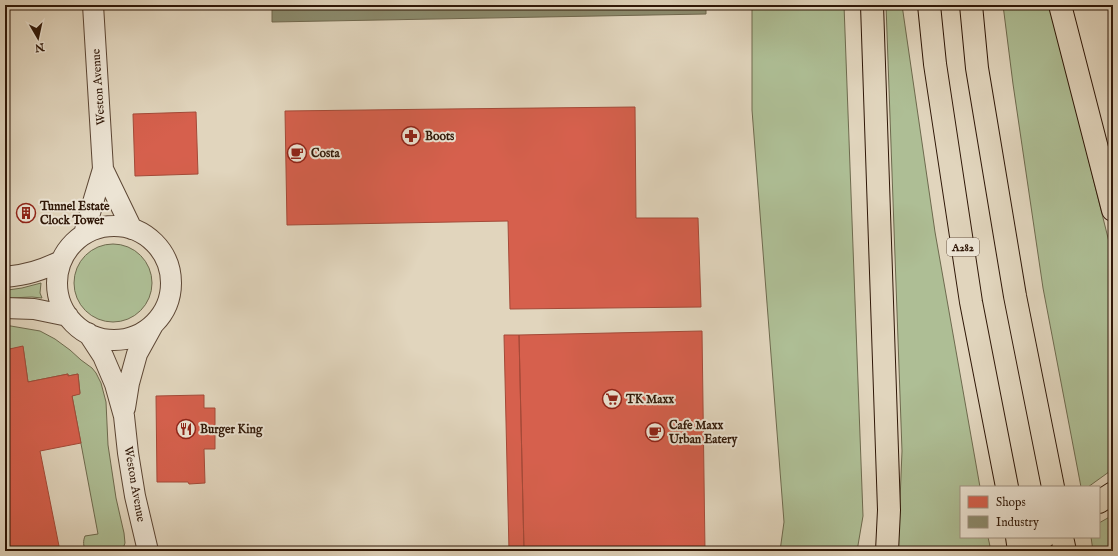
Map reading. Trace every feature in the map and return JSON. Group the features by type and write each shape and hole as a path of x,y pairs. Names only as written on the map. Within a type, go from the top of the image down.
{"main road":[{"path":"872,5 889,510 887,551"},
{"name":"A282","path":"929,5 936,72 971,302 1007,486"},
{"path":"971,5 977,68 1015,296 1052,482"},
{"path":"1060,5 1113,210"},
{"path":"1100,501 1113,493"},
{"path":"1017,538 1020,551 1042,538"},
{"path":"1062,538 1065,551"}],"street":[{"name":"Weston Avenue","path":"93,5 104,169 132,229"},
{"name":"Weston Avenue","path":"84,234 104,169"},
{"path":"106,226 119,226 132,229 148,237 157,245 166,259 170,274 171,288 169,298 165,309 153,324 144,331 135,336 118,340 102,338 79,328 68,316 62,306 57,291 57,276 61,261 69,247 84,234 106,226"},
{"path":"5,277 21,276 61,261"},
{"path":"5,308 34,309 68,316"},
{"name":"Weston Avenue","path":"124,416 129,383 137,354 153,324"},
{"name":"Weston Avenue","path":"88,333 103,356 115,384 124,416 134,489 148,551"}],"green space":[{"path":"752,5 844,5 863,516 857,551 780,551 784,522 752,110"},
{"path":"886,5 902,5 935,232 980,486 960,486 960,538 988,538 991,551 898,551 902,451"},
{"path":"1003,5 1050,5 1113,258 1113,469 1089,486 1081,486 1043,288"},
{"path":"105,244 121,244 135,250 146,261 152,275 152,291 146,305 135,316 121,322 105,322 91,316 80,305 74,291 74,275 80,261 91,250"},
{"path":"41,283 40,293 42,298 9,298 8,290"},
{"path":"5,325 40,331 55,339 70,350 96,373 101,383 106,402 108,445 116,498 124,533 125,543 122,551 86,551 84,547 85,536 98,534 72,396 80,393 78,374 68,376 68,374 28,382 23,347 5,350"},
{"path":"1113,515 1113,551 1093,551 1091,538 1100,538 1100,522"}],"building: Shops":[{"path":"635,107 636,218 698,218 701,307 510,309 508,221 287,225 285,111"},
{"path":"196,112 198,174 135,176 133,114"},
{"name":"Tunnel Estate Clock Tower","path":"22,205 34,211 34,215 23,223 20,221 18,207"},
{"path":"702,331 705,551 524,551 519,335"},
{"path":"504,335 519,335 524,551 509,551"},
{"path":"23,346 28,382 68,374 68,376 78,374 80,394 72,396 81,443 40,451 60,551 5,551 5,350"},
{"name":"Burger King","path":"204,395 204,408 215,408 215,449 204,449 205,483 189,484 188,482 157,482 156,396"}],"building: Industry":[{"path":"272,5 706,5 706,14 272,22"}],"place":[{"name":"Boots","path":"411,136"},
{"name":"Costa","path":"297,153"},
{"name":"Tunnel Estate Clock Tower","path":"26,213"},
{"name":"TK Maxx","path":"612,399"},
{"name":"Burger King","path":"186,429"},
{"name":"Cafe Maxx Urban Eatery","path":"655,432"}]}
